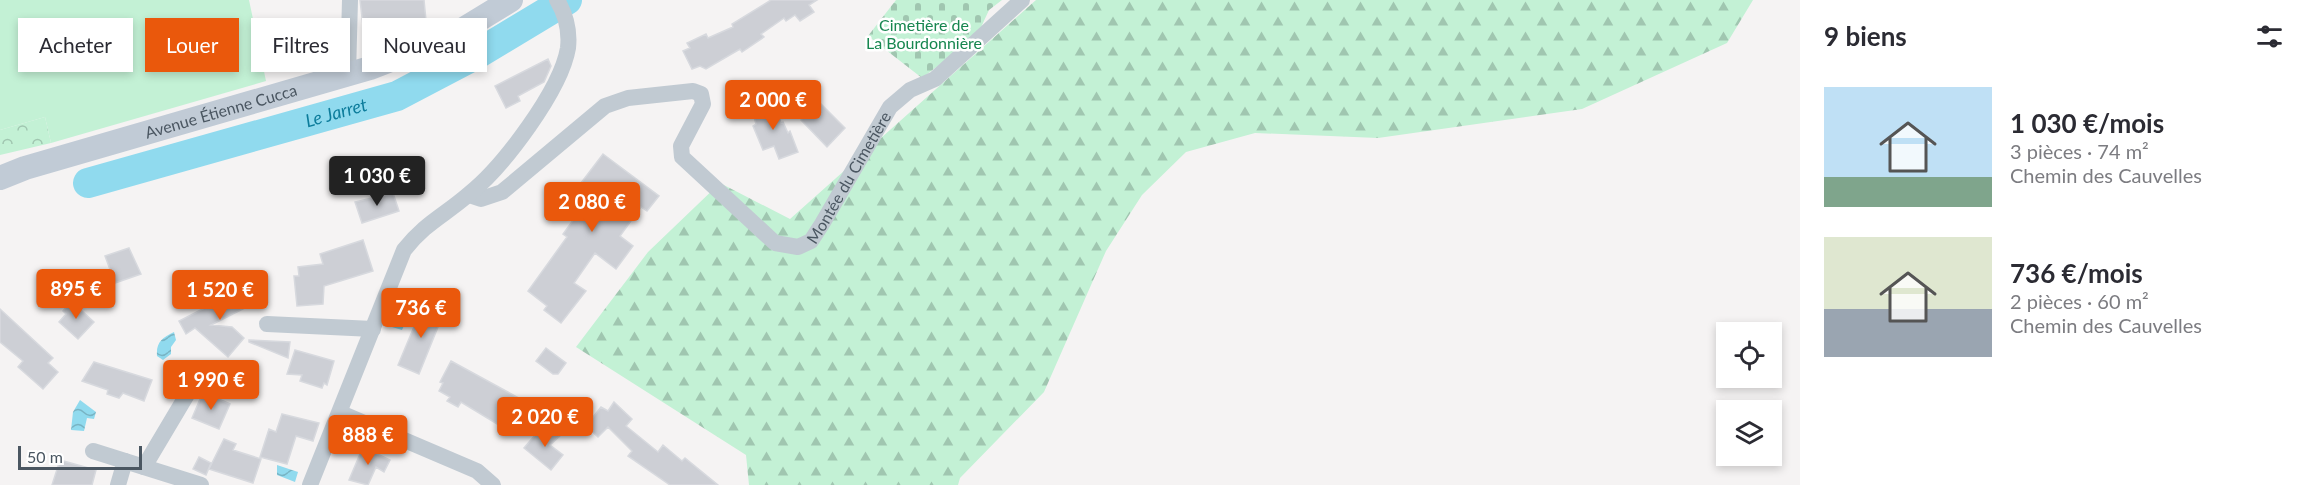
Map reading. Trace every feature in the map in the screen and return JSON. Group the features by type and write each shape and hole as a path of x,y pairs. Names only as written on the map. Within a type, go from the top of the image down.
{"main road":[{"name":"Avenue Étienne Cucca","path":"0,178 25,168 370,68 452,36 511,0"},
{"path":"0,164 25,168"}],"street":[{"path":"348,74 350,0"},
{"name":"Montée du Cimetière","path":"469,195 481,199 502,192 605,106 628,98 693,91 701,94 703,104 681,146 682,157 776,243 798,247 811,241 890,107 910,90 935,80 1022,0"},
{"path":"310,485 341,413 404,250 415,236 442,212 469,195 500,164 548,96 559,75 568,46 561,7"},
{"path":"267,324 373,329"},
{"path":"144,467 191,388"},
{"path":"341,413 477,471 493,485"},
{"path":"93,451 201,485"},
{"path":"118,485 126,461"}],"green space":[{"path":"0,0 249,0 253,18 251,72 264,72 266,81 51,143 45,117 0,130"},
{"name":"Cimetière de La Bourdonnière","path":"896,0 1002,0 989,10 977,36 922,78 868,36"},
{"path":"1036,0 1753,0 1727,43 1582,109 1378,138 1255,133 1186,152 1142,195 1106,251 1044,392 960,478 958,485 749,485 746,455 576,347 648,252 720,183 790,219"},
{"path":"45,117 51,143 0,155 0,130"}],"water":[{"path":"407,306 410,312 402,330 392,327 400,309"},
{"path":"174,332 176,340 171,347 171,354 163,360 157,356 159,344"},
{"path":"80,400 96,412 94,419 87,418 84,431 71,430 73,412"},
{"path":"277,465 298,472 295,482 277,475"}],"building":[{"path":"360,0 424,0 426,18 362,18"},
{"path":"771,0 817,0 809,5 814,12 800,21 795,15 786,21 784,18 761,34 764,37 742,52 740,49 706,69 700,66 692,69 683,51 690,48 687,43 706,34 708,38 733,27 732,24"},
{"path":"548,59 551,66 544,82 518,96 520,101 506,108 495,86"},
{"path":"773,100 781,123 783,122 788,133 790,131 798,152 779,159 774,146 763,150 753,126 756,124 754,117 757,115 754,108"},
{"path":"819,102 845,128 827,147 801,120"},
{"path":"603,154 659,196 647,211 641,207 620,236 633,246 616,269 595,253 574,283 586,291 561,323 544,310 547,306 528,291 567,237 563,234 574,219 561,209"},
{"path":"393,193 399,211 362,223 355,202"},
{"path":"363,240 373,271 324,286 323,304 297,306 294,276 299,276 298,267 323,264 320,254"},
{"path":"129,248 141,274 115,283 105,256"},
{"path":"259,281 262,284 245,308 211,325 232,327 244,338 228,357 195,328 186,334 179,321 230,295 234,299"},
{"path":"71,301 94,322 78,339 59,322 66,314 63,311"},
{"path":"424,303 444,319 438,327 419,374 398,365 416,322 412,318"},
{"path":"0,309 53,358 48,363 58,372 43,389 18,367 23,361 0,342"},
{"path":"249,340 290,342 288,358 249,342"},
{"path":"546,348 566,363 558,374 553,374 536,361"},
{"path":"295,350 334,361 327,385 324,383 322,388 300,381 302,375 287,374"},
{"path":"451,361 528,403 522,415 512,409 502,427 461,402 458,407 447,401 450,397 439,391 443,383 440,382"},
{"path":"94,362 152,380 144,401 123,393 119,398 107,394 108,390 82,381"},
{"path":"203,392 230,404 219,429 192,418"},
{"path":"614,402 632,419 626,426 658,452 663,445 682,461 685,458 718,485 670,485 628,456 632,451 608,427 598,437 586,426 601,407 608,411"},
{"path":"282,414 319,423 313,441 296,436 287,464 260,457 269,429 276,432"},
{"path":"551,425 562,434 550,445 563,455 551,470 524,448 536,434 540,437"},
{"path":"224,439 236,444 233,450 261,459 253,483 209,469"},
{"path":"363,447 390,460 384,472 376,467 368,485 349,480"},
{"path":"199,457 211,463 206,475 193,469"},
{"path":"60,460 96,470 92,485 52,485"}],"waterway":[{"name":"Le Jarret","path":"88,183 397,96 479,53 567,0"}]}
